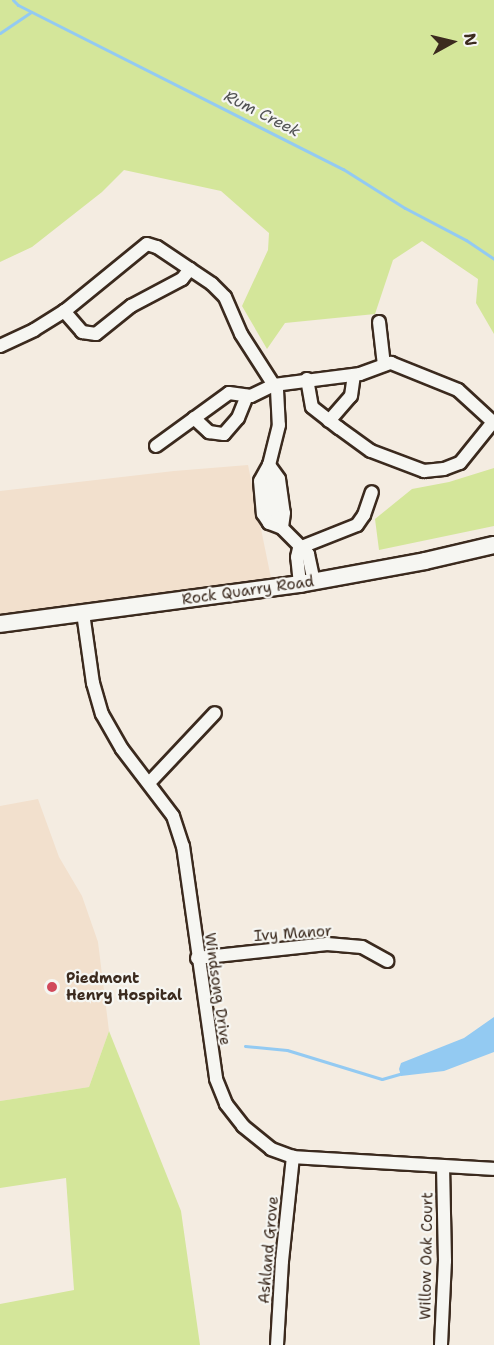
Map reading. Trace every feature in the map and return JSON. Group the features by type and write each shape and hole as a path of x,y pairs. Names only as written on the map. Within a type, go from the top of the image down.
{"street":[{"path":"0,346 34,330 64,311 147,244 157,247 222,292 248,345 278,394 279,425 269,465 260,481 263,514 269,523 282,528 299,548 308,554 308,583"},
{"path":"64,311 82,332 96,334 132,306 182,279 190,269"},
{"path":"379,322 384,365"},
{"path":"156,446 229,393 247,396 274,385 307,380 354,375 384,365 398,364 458,390 494,422 460,463 429,471 371,452 329,421 310,404 307,380"},
{"path":"329,421 351,396 354,375"},
{"path":"194,418 209,432 227,432 238,418 247,396"},
{"path":"269,465 279,479 284,513 282,528"},
{"path":"299,548 353,528 361,521 372,492"},
{"name":"Rock Quarry Road","path":"0,624 308,583 494,545"},
{"name":"Windsong Drive","path":"83,613 93,683 102,714 122,749 173,816 183,846 197,958 216,1079 226,1104 243,1126 271,1149 293,1157 443,1168 494,1169"},
{"path":"149,783 215,713"},
{"name":"Ivy Manor","path":"197,958 327,944 363,947 387,961"},
{"name":"Ashland Grove","path":"277,1345 282,1261 293,1157"},
{"name":"Willow Oak Court","path":"441,1345 444,1261 443,1168"}],"shaded area":[{"path":"248,465 272,583 0,621 0,491"},
{"name":"Piedmont Henry Hospital","path":"38,799 59,857 82,896 98,942 109,1031 89,1087 0,1101 0,806"}],"green space":[{"path":"0,0 494,0 494,334 476,303 478,279 422,241 393,260 375,314 285,323 267,349 242,306 268,250 269,233 221,191 124,170 102,192 32,247 0,262"},
{"path":"494,468 494,526 379,550 375,519 412,489 449,482"},
{"path":"109,1031 181,1211 200,1345 0,1345 0,1304 74,1290 66,1178 0,1188 0,1101 89,1087"}],"water":[{"path":"494,1017 494,1052 444,1071 401,1076 399,1069 401,1063 464,1038"}],"waterway":[{"name":"Rum Creek","path":"13,0 18,5 343,169 405,208 466,240 494,259"},
{"path":"0,33 31,12"},
{"path":"245,1046 287,1050 382,1079 400,1074"}],"place":[{"name":"Piedmont Henry Hospital","path":"52,987"}]}
